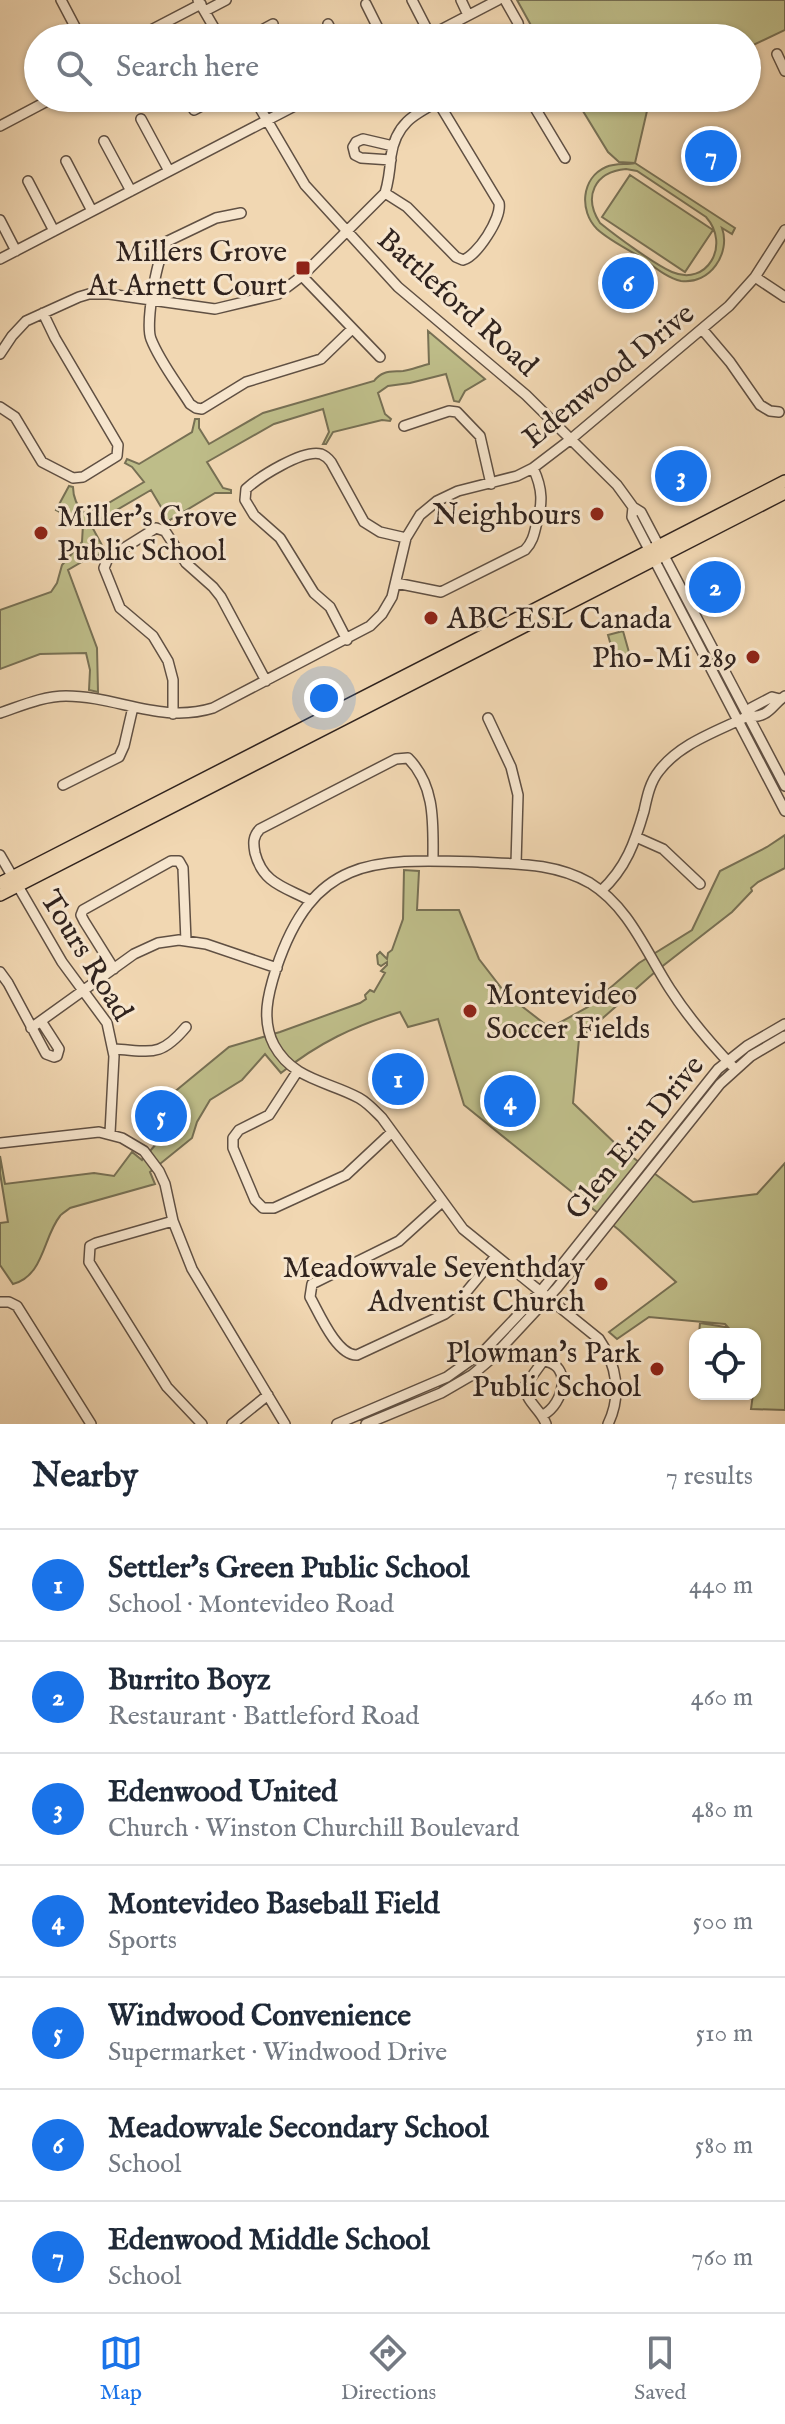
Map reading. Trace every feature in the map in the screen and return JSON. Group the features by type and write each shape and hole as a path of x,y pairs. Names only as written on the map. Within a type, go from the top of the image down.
{"main road":[{"path":"658,553 785,481"},
{"path":"0,895 15,882 658,553 785,493"},
{"path":"0,883 15,882"}],"street":[{"path":"61,0 74,24"},
{"path":"163,24 201,5 226,0"},
{"path":"412,0 422,24"},
{"path":"461,0 468,15"},
{"path":"450,24 498,0"},
{"path":"505,0 518,24"},
{"path":"366,4 376,24"},
{"path":"201,5 212,24"},
{"path":"777,54 785,71"},
{"path":"0,126 26,112"},
{"name":"Battleford Road","path":"262,112 305,185 398,287 526,395 641,512 658,553 743,718 785,811"},
{"path":"0,259 283,112"},
{"path":"0,354 26,321 79,297 99,293 215,309 278,294 302,276 385,193 397,133 406,121 421,112"},
{"path":"385,193 407,207 456,257 463,260 473,255 501,210 448,112"},
{"path":"537,112 565,158"},
{"path":"141,119 169,171"},
{"path":"391,160 361,158 355,155 353,147 363,139 393,146"},
{"path":"104,141 131,191"},
{"path":"66,161 92,211"},
{"path":"28,181 54,231"},
{"path":"241,213 216,218 168,241 159,257 150,336 190,404 202,409 253,379 321,359 352,329"},
{"path":"0,220 16,251"},
{"name":"Edenwood Drive","path":"0,713 50,697 69,696 188,714 213,708 370,626 392,597 406,538 420,515 437,501 458,491 491,484 533,468 571,439 729,306 755,277 785,230"},
{"path":"302,276 380,357"},
{"path":"755,277 785,297"},
{"path":"0,407 15,417 42,462 67,476 83,477 117,456 118,445 43,313"},
{"path":"702,329 760,405 779,412"},
{"path":"404,426 449,411 457,412 480,436 491,484"},
{"path":"347,640 330,607 314,593 280,538 254,515 245,500 246,489 285,463 317,453 324,455 331,462 364,522 380,532 406,538"},
{"path":"396,583 441,592 525,550 532,540 542,509 541,490 533,468"},
{"path":"173,714 173,680 168,661 153,636 120,608 104,568 108,558 156,528 165,531 193,571 213,587 266,681"},
{"path":"601,891 626,861 651,784 661,768 684,748 743,718 751,708 772,697 782,697"},
{"path":"63,785 119,757 133,707"},
{"path":"488,718 515,781 519,814 516,864"},
{"name":"Battleford Road","path":"743,718 785,786"},
{"path":"311,901 265,876 258,865 253,845 256,834 260,829 396,759 408,758 414,764 431,802 433,861"},
{"path":"636,837 663,849 700,884"},
{"name":"Tours Road","path":"0,855 62,962 107,1023 114,1049 110,1133"},
{"path":"114,969 84,921 81,915 83,910 171,861 179,861 183,868 186,941"},
{"path":"608,1424 616,1404 615,1374 609,1355 592,1332 463,1229 382,1118 362,1099 297,1072 286,1062 274,1045 268,1026 267,1000 277,968 291,929 311,901 357,869 392,861 533,864 562,871 601,891 629,921 670,990 731,1065"},
{"path":"31,1028 146,948 169,941 206,944 277,968"},
{"path":"0,972 46,1054 49,1057 57,1056 58,1046 41,1021"},
{"name":"Glen Erin Drive","path":"731,1065 747,1046 785,1024"},
{"path":"114,1049 161,1049 173,1042 186,1027"},
{"name":"Glen Erin Drive","path":"366,1424 441,1393 472,1375 504,1346 705,1084 731,1065 785,1036"},
{"path":"297,1072 269,1115 239,1130 233,1138 233,1148 255,1200 263,1208 274,1208 338,1181 392,1132"},
{"path":"0,1130 4,1142 91,1132 110,1133 132,1143 152,1161 165,1184 173,1221 192,1269 285,1424"},
{"path":"442,1202 399,1241 312,1284 310,1297 340,1349 351,1356 357,1355 437,1319 453,1308 496,1256"},
{"path":"173,1221 96,1243 90,1246 88,1256 167,1387 202,1424"},
{"name":"Glen Erin Drive","path":"337,1424 432,1385 461,1369 545,1294"},
{"path":"0,1302 17,1306 91,1424"},
{"path":"543,1361 547,1361 563,1374 559,1399 545,1420 528,1400 525,1386 543,1361"},
{"path":"232,1424 268,1395"}],"shaded area":[{"path":"517,0 785,0 785,30 761,41 761,24 530,24"},
{"path":"584,112 647,112 635,163 619,162 608,152"},
{"path":"635,163 735,228 732,234 722,228 721,257 701,278 681,281 664,274 607,237 591,222 585,195 592,179 606,167","holes":["615,171 637,171 706,217 716,240 712,261 705,269 696,274 672,272 600,223 592,204 592,195 599,181"]},
{"path":"630,175 713,230 685,272 602,217"},
{"path":"428,331 485,379 465,391 459,402 454,401 446,374 388,386 378,393 390,421 382,420 333,432 326,444 323,444 329,432 323,409 274,424 207,462 223,488 231,490 231,493 215,493 169,523 165,522 164,512 151,490 91,525 104,549 99,555 68,570 97,648 98,692 89,690 90,670 86,653 40,654 0,669 0,610 51,592 62,565 82,542 83,524 56,510 69,486 73,487 76,502 85,513 100,508 144,482 125,463 127,459 139,464 192,432 195,419 199,419 199,428 209,444 263,413 374,381 384,373 429,364"},
{"path":"623,631 632,663 617,667 608,635"},
{"path":"785,835 785,868 758,882 732,912 655,972 579,1039 573,1103 620,1148 693,1202 757,1194 785,1163 785,1410 751,1409 752,1400 761,1400 761,1328 729,1328 725,1324 649,1317 617,1339 609,1332 676,1282 619,1230 464,1105 438,1019 408,1027 400,1012 383,1017 323,1044 281,1073 265,1054 242,1080 210,1100 192,1138 150,1172 155,1184 70,1208 54,1225 37,1265 23,1280 13,1284 0,1265 0,1223 8,1222 0,1156 5,1184 94,1173 114,1176 132,1152 142,1160 188,1108 173,1093 229,1047 360,1003 370,990 374,992 385,973 381,971 387,965 387,962 381,966 378,964 377,955 380,952 387,959 403,919 404,870 419,871 417,910 459,910 479,959 506,994 550,1028 588,1007 639,963 692,930 720,871"},
{"path":"700,1323 726,1328 700,1328"}],"place":[{"name":"Edenwood Middle School","path":"711,156"},
{"name":"Millers Grove At Arnett Court","path":"303,268"},
{"name":"Meadowvale Secondary School","path":"628,283"},
{"name":"Edenwood United","path":"681,476"},
{"name":"Neighbours","path":"597,514"},
{"name":"Miller's Grove Public School","path":"41,533"},
{"name":"Burrito Boyz","path":"715,587"},
{"name":"ABC ESL Canada","path":"431,618"},
{"name":"Pho-Mi 289","path":"753,657"},
{"name":"Montevideo Soccer Fields","path":"470,1011"},
{"name":"Settler's Green Public School","path":"398,1079"},
{"name":"Montevideo Baseball Field","path":"510,1101"},
{"name":"Windwood Convenience","path":"161,1116"},
{"name":"Meadowvale Seventhday Adventist Church","path":"601,1284"},
{"name":"Plowman's Park Public School","path":"657,1369"}]}
